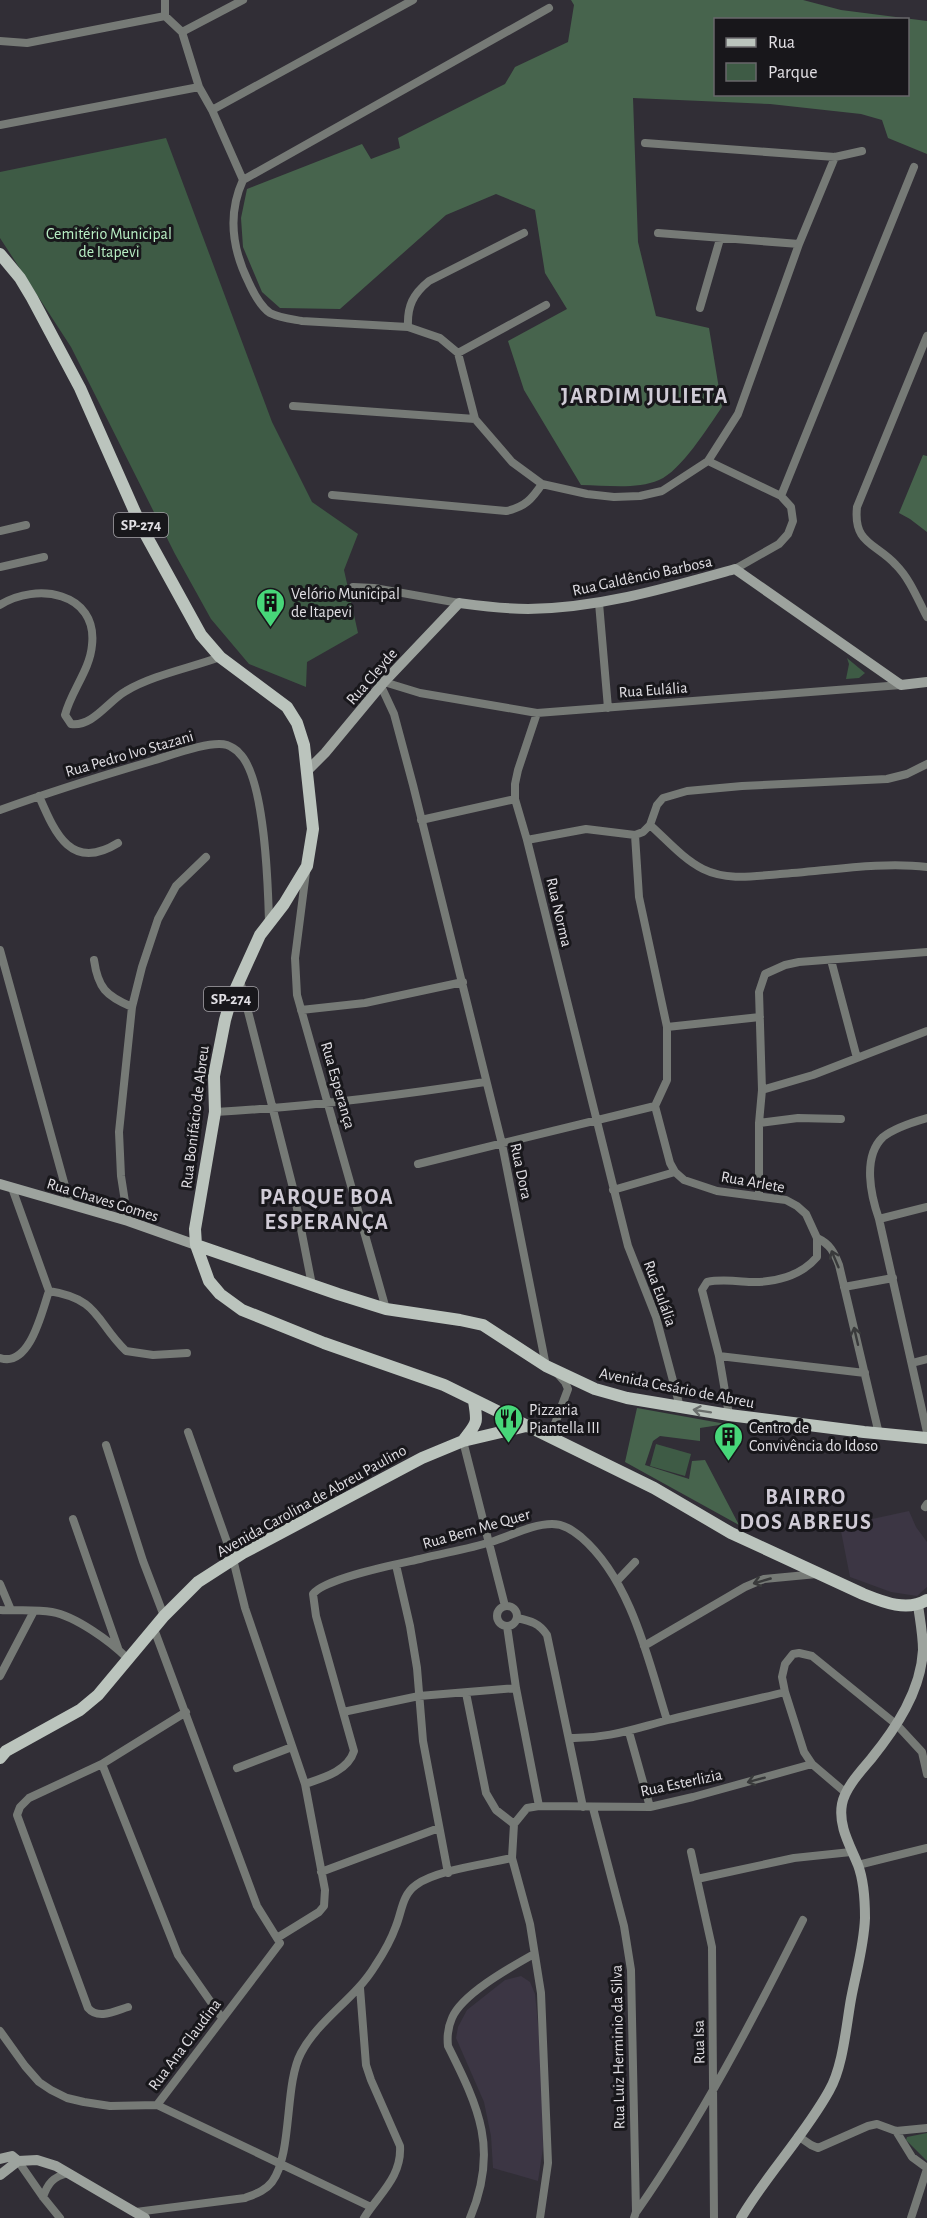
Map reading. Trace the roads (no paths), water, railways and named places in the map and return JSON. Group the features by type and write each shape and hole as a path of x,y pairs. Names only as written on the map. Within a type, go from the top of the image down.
{"main road":[{"name":"SP-274","path":"0,254 20,278 32,298 80,388 142,528 189,615 201,635 220,657 287,707 297,723 304,745 308,770"},
{"name":"Rua Bonifácio de Abreu","path":"308,770 313,829 307,866 284,904 269,921 253,949 231,999 219,1044 214,1076 215,1112 195,1229 196,1245 209,1281 220,1294 242,1310 324,1344 444,1385 526,1426"},
{"name":"Avenida Cesário de Abreu","path":"196,1245 386,1309 460,1320 483,1326 551,1369 589,1387 627,1398 729,1415 927,1438"},
{"path":"463,1441 476,1424 477,1413 474,1401"},
{"name":"SP-274","path":"526,1426 654,1488 730,1533 882,1602 922,1602"},
{"name":"Avenida Carolina de Abreu Paulino","path":"0,1758 6,1751 80,1710 98,1695 123,1653 154,1629 198,1582 289,1527 412,1463 463,1441 526,1426"}],"street":[{"path":"165,0 165,16 182,32 199,87 212,110 243,180"},
{"path":"182,32 243,0"},
{"path":"212,110 412,0"},
{"path":"549,8 243,180 233,211 236,254 246,278 263,307 272,314 302,321 408,327 440,338 458,353 474,419 512,462 542,484 587,495 640,496 662,491 708,461 738,414 800,244 835,158"},
{"path":"0,41 27,43 165,16"},
{"path":"0,125 199,87"},
{"path":"645,143 835,158 862,151"},
{"path":"781,496 914,167"},
{"path":"408,327 407,313 417,290 429,281 524,232"},
{"path":"658,234 800,244"},
{"path":"700,308 720,239"},
{"path":"458,353 546,305"},
{"path":"927,336 858,507 856,518 857,527 863,537 897,565 927,617"},
{"path":"293,406 474,419"},
{"path":"708,461 781,496 791,507 793,521 788,534 779,544 735,569"},
{"path":"332,495 506,511 519,508 530,501 542,484"},
{"path":"0,531 26,525"},
{"path":"0,567 44,557"},
{"name":"Rua Galdêncio Barbosa","path":"353,587 374,588 507,609 530,609 599,603 735,569 901,685"},
{"path":"0,605 19,596 33,593 52,594 68,598 86,617 93,643 87,664 65,715 71,724 85,723 125,691 142,683 220,657"},
{"name":"Rua Cleyde","path":"308,770 326,753 383,684 459,603"},
{"path":"599,603 608,708"},
{"name":"Rua Eulália","path":"383,684 420,693 537,713 927,682"},
{"name":"Rua Dora","path":"383,684 394,714 502,1144 551,1369"},
{"name":"Rua Norma","path":"537,713 518,770 515,799 613,1190"},
{"name":"Rua Pedro Ivo Stazani","path":"0,810 187,750 227,745 239,753 246,765 257,802 266,850 269,921"},
{"path":"527,840 586,829 634,835 643,832 650,825 657,805 663,798 687,791 887,779 907,774 927,764"},
{"path":"39,796 51,825 59,838 68,846 89,853 100,852 118,843"},
{"path":"420,820 515,799"},
{"path":"650,825 688,859 719,875 758,876 894,866 927,867"},
{"path":"613,1190 675,1172 664,1144 655,1106 667,1080 669,1053 667,1027 639,897 634,835"},
{"path":"128,1221 120,1166 119,1132 132,1007 158,919 176,886 206,856"},
{"name":"Rua Esperança","path":"307,866 294,976 301,1010 386,1309"},
{"path":"0,950 4,974 70,1204"},
{"path":"759,1196 759,1123 762,1090 759,992 765,974 784,965 927,952"},
{"path":"94,960 100,984 106,993 117,1001 132,1007"},
{"path":"831,960 857,1058"},
{"path":"240,980 295,1197 312,1285"},
{"path":"301,1010 376,1000 462,982"},
{"path":"667,1027 760,1017"},
{"path":"762,1090 813,1075 927,1031"},
{"path":"215,1112 273,1109 402,1095 485,1082"},
{"path":"418,1164 655,1106"},
{"path":"759,1123 798,1118 842,1119"},
{"path":"927,1118 883,1138 874,1150 870,1179 871,1194 893,1278 927,1432"},
{"name":"Rua Arlete","path":"675,1172 684,1180 717,1191 786,1200 806,1214 817,1238 826,1243 834,1252 879,1434"},
{"name":"Rua Chaves Gomes","path":"0,1184 128,1221 196,1245"},
{"path":"0,1358 14,1359 22,1354 30,1343 49,1290 12,1188"},
{"name":"Rua Eulália","path":"613,1190 628,1246 656,1317 680,1407"},
{"path":"879,1219 927,1208"},
{"path":"729,1415 719,1356 702,1290 707,1282 716,1280 753,1282 788,1277 801,1271 817,1257 817,1238"},
{"path":"844,1287 893,1278"},
{"path":"49,1290 68,1294 83,1301 94,1311 126,1351 153,1355 187,1353"},
{"path":"719,1356 864,1373"},
{"path":"912,1363 927,1359"},
{"path":"550,1437 568,1389 565,1382 551,1369"},
{"path":"568,1389 589,1387"},
{"name":"Rua Ana Claudina","path":"1,2035 39,2082 67,2098 110,2106 157,2105 279,1941 324,1906 325,1890 305,1784 245,1608 233,1560 188,1432"},
{"path":"463,1441 505,1606"},
{"path":"106,1445 143,1561 164,1616"},
{"path":"73,1519 123,1653"},
{"name":"Rua Bem Me Quer","path":"343,1712 323,1646 314,1604 313,1594 318,1587 396,1565 489,1543 541,1525 555,1524 566,1527 600,1556 617,1581 644,1646 667,1720"},
{"path":"617,1581 635,1562"},
{"path":"396,1565 410,1626 417,1668 423,1741 448,1873"},
{"path":"644,1646 744,1587 764,1579 820,1574"},
{"path":"0,1584 11,1610"},
{"path":"744,2217 831,2089 840,2058 858,1970 865,1920 865,1899 858,1865 851,1852 841,1816 842,1803 846,1793 897,1725 911,1696 925,1651 922,1602"},
{"path":"505,1606 514,1609 517,1618 514,1624 507,1626 501,1624 496,1615 499,1609 505,1606"},
{"path":"0,1610 51,1611 67,1617 123,1653"},
{"path":"0,1676 34,1611"},
{"name":"Rua Luiz Herminio da Silva","path":"517,1618 542,1626 547,1635 569,1738 624,1926 631,1970 635,2215"},
{"path":"507,1626 516,1688 539,1806 527,1808 514,1824 512,1858 530,1924 541,1993 549,2163 540,2218"},
{"path":"154,1629 256,1906 279,1941"},
{"path":"846,1793 812,1764 804,1752 782,1677 782,1669 789,1658 799,1653 805,1653 820,1662 925,1751 927,1774"},
{"path":"305,1784 335,1771 351,1760 354,1751 343,1712 418,1696 516,1688"},
{"path":"569,1738 605,1737 629,1732 667,1720 785,1692"},
{"path":"466,1693 486,1793 496,1810 514,1824"},
{"path":"128,2007 102,2014 91,2012 88,2008 18,1823 17,1815 20,1807 29,1798 102,1764 186,1712"},
{"path":"629,1732 650,1807"},
{"path":"237,1768 292,1747"},
{"path":"102,1764 178,1955 222,2018"},
{"name":"Rua Esterlizia","path":"539,1806 650,1807 812,1764"},
{"path":"321,1872 439,1828"},
{"path":"858,1865 927,1848"},
{"name":"Rua Isa","path":"692,1852 711,1947 714,2218"},
{"path":"697,1879 794,1858 851,1852"},
{"path":"0,2175 18,2161 37,2160 68,2173 141,2215 237,2199 260,2192 272,2182 280,2162 300,2055 329,2017 360,1988 386,1946 408,1892 416,1885 448,1873 512,1858"},
{"path":"635,2215 713,2092 803,1920"},
{"path":"470,2218 484,2161 482,2128 477,2109 447,2046 449,2027 463,2002 501,1973 534,1954"},
{"path":"360,1988 366,2064 374,2088 400,2146 399,2167 382,2197 371,2206 364,2218"},
{"path":"157,2105 371,2206"},
{"path":"798,2136 818,2148 877,2124 896,2131 927,2128"},
{"path":"896,2131 912,2157 927,2169 923,2195 911,2218"},
{"path":"0,2159 12,2156 18,2161 60,2218"},
{"path":"43,2197 50,2180 57,2175 68,2173"}],"place":[{"name":"Velório Municipal de Itapevi","path":"270,628"},
{"name":"Pizzaria Piantella III","path":"508,1444"},
{"name":"Centro de Convivência do Idoso","path":"728,1462"}],"district":[{"name":"JARDIM JULIETA","path":"645,395"},
{"name":"PARQUE BOA ESPERANÇA","path":"327,1208"},
{"name":"BAIRRO DOS ABREUS","path":"806,1508"}],"park label":[{"name":"Cemitério Municipal de Itapevi","path":"109,242"}]}
